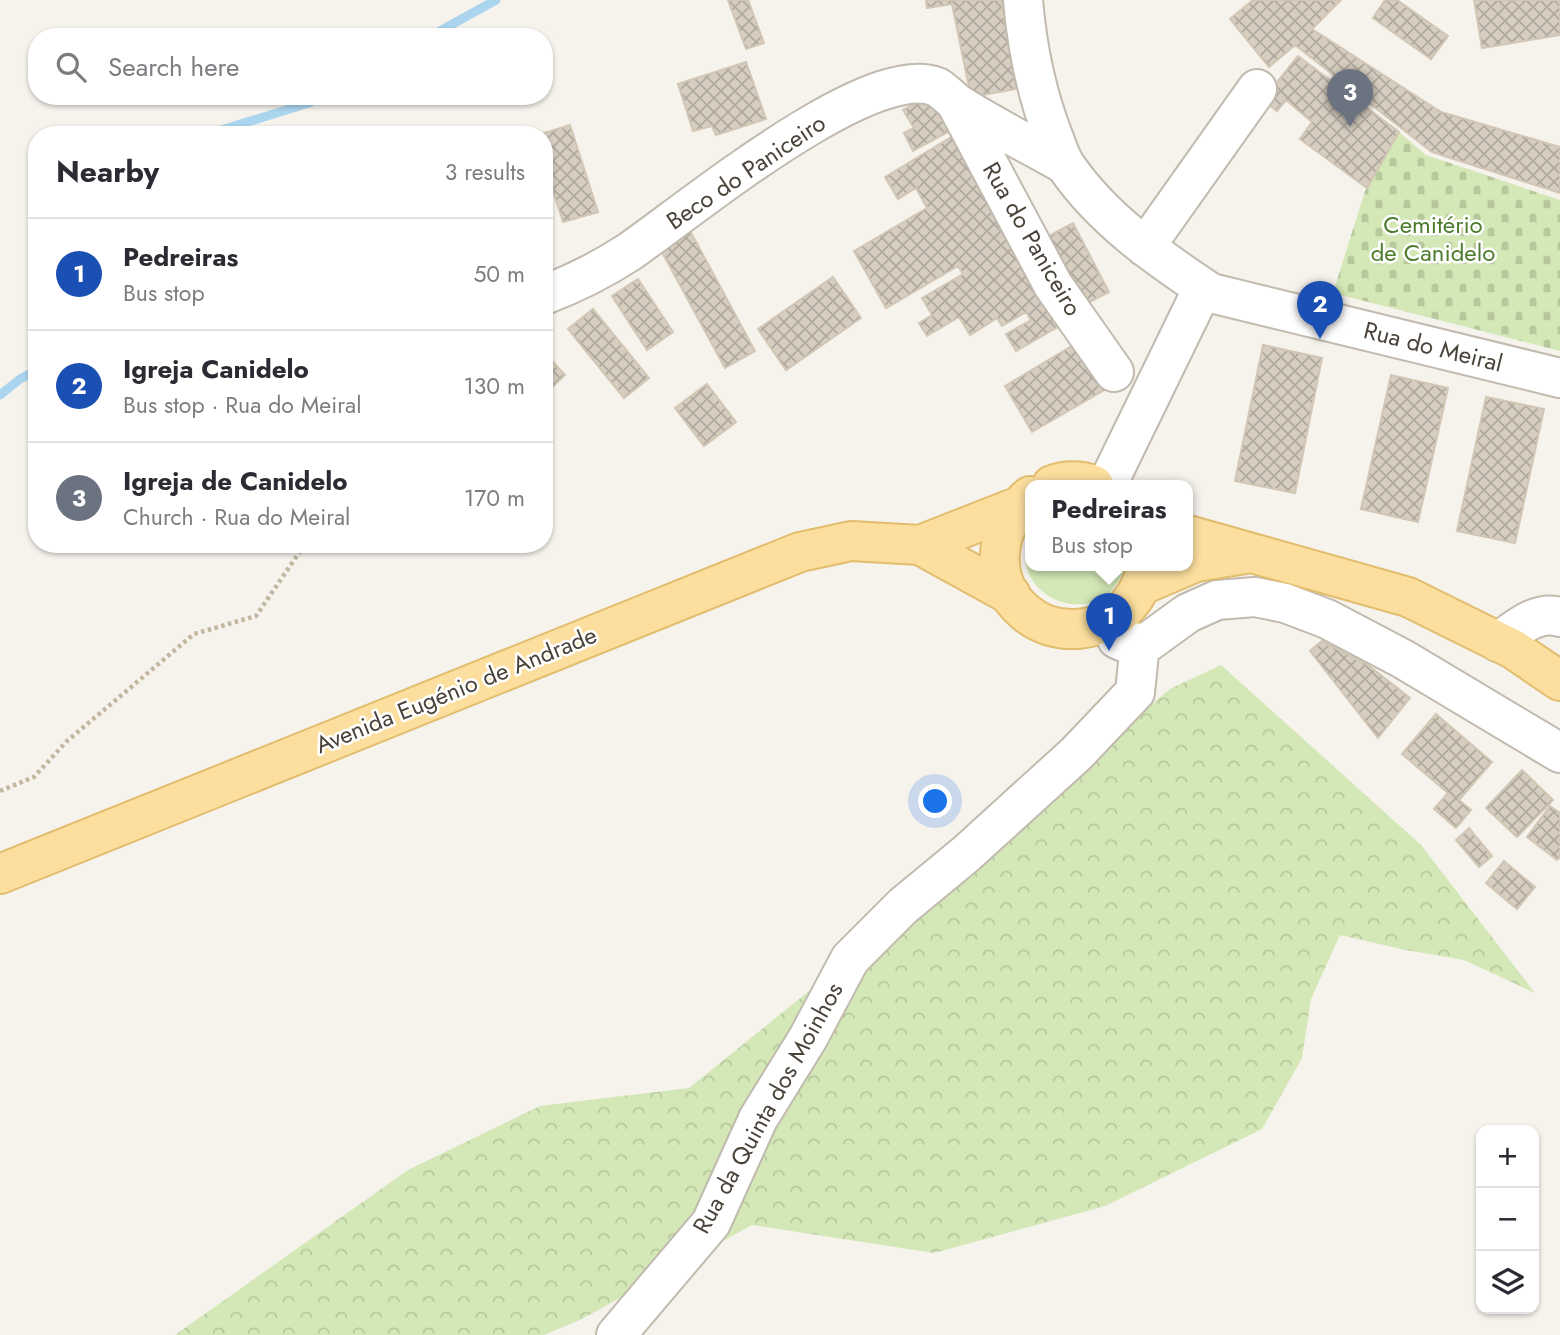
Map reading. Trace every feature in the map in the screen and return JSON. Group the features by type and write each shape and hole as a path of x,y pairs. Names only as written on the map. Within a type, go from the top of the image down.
{"main road":[{"name":"Avenida Eugénio de Andrade","path":"920,545 1024,501"},
{"name":"Avenida Eugénio de Andrade","path":"1024,501 1005,527 999,549 1001,573 1011,595 1026,613 1046,625 1070,629 1093,627"},
{"path":"1193,536 1408,597 1513,649 1560,681"},
{"name":"Avenida Eugénio de Andrade","path":"0,874 800,552 851,541 920,545 1011,595"},
{"path":"1193,563 1254,553"},
{"path":"1093,627 1113,618 1129,604 1144,575"}],"street":[{"path":"1023,0 1027,41 1042,108 1064,164"},
{"name":"Beco do Paniceiro","path":"553,291 627,253 803,128 873,93 915,83 937,87 956,103 1064,164"},
{"path":"1145,247 1257,89"},
{"name":"Rua do Paniceiro","path":"956,103 1053,285 1114,372"},
{"name":"Rua do Meiral","path":"1064,164 1097,203 1145,247 1211,293 1560,378"},
{"path":"1109,480 1203,288"},
{"path":"1093,627 1126,643 1140,643 1148,642 1188,613 1217,600 1255,597 1285,603 1327,620 1402,659 1560,753"},
{"path":"1499,642 1538,616 1560,617"},
{"name":"Rua da Quinta dos Moinhos","path":"617,1335 711,1223 758,1119 808,1038 850,959 903,906 966,854 1076,754 1135,692 1140,643"}],"path":[{"path":"0,791 34,777 66,741 194,634 256,616 299,553"}],"green space":[{"name":"Cemitério de Canidelo","path":"1399,132 1426,155 1560,200 1560,351 1333,293 1365,191"},
{"path":"1029,571 1122,571 1114,587 1098,600 1079,604 1060,601 1043,592"},
{"path":"1221,665 1421,845 1535,993 1464,960 1340,935 1311,999 1302,1058 1262,1129 1105,1206 934,1253 752,1225 582,1319 544,1335 175,1335 408,1170 540,1106 689,1088 871,941 1170,689"}],"building":[{"path":"728,0 748,0 764,43 746,49"},
{"path":"926,0 1001,0 1016,89 971,97 952,4 927,8"},
{"path":"1253,0 1341,0 1312,29 1441,112 1560,147 1560,193 1432,152 1295,45 1269,67 1230,19"},
{"path":"1385,0 1397,0 1448,36 1431,59 1373,18"},
{"path":"1474,0 1560,0 1560,35 1482,48"},
{"path":"1298,56 1399,132 1367,188 1300,139 1312,122 1286,100 1277,111 1263,100"},
{"path":"746,62 766,119 716,135 712,126 693,131 678,84"},
{"path":"939,91 959,126 913,151 904,133 914,128 903,110"},
{"path":"570,125 598,212 563,222 553,190 553,130"},
{"path":"960,132 1070,320 1016,351 1006,334 1031,320 1026,312 1002,326 997,318 970,335 959,317 927,336 919,323 932,315 922,298 963,274 958,266 886,308 854,251 927,208 916,188 898,199 885,177"},
{"path":"1073,223 1109,292 1082,306 1045,238"},
{"path":"688,227 755,351 725,368 657,243"},
{"path":"833,277 861,318 786,370 758,329"},
{"path":"638,279 673,332 647,350 612,296"},
{"path":"593,309 649,378 624,398 568,329"},
{"path":"1085,338 1113,385 1032,432 1005,386"},
{"path":"1263,345 1322,358 1295,493 1235,481"},
{"path":"553,362 565,375 553,386"},
{"path":"1391,375 1448,388 1418,522 1361,509"},
{"path":"707,384 736,422 704,446 675,408"},
{"path":"1486,397 1544,409 1515,543 1457,531"},
{"path":"1322,641 1368,665 1410,698 1378,738 1310,651"},
{"path":"1436,714 1492,762 1459,800 1471,810 1456,828 1434,809 1448,793 1402,754"},
{"path":"1522,770 1553,800 1517,837 1486,808"},
{"path":"1550,806 1560,813 1560,857 1557,860 1527,837"},
{"path":"1469,828 1492,856 1479,867 1456,840"},
{"path":"1504,861 1535,887 1517,909 1486,883"}],"waterway":[{"path":"445,28 496,0"},
{"path":"234,126 302,105"},
{"path":"0,395 28,375"}],"place":[{"name":"Igreja de Canidelo","path":"1350,127"},
{"name":"Igreja Canidelo","path":"1320,339"},
{"name":"Pedreiras","path":"1109,651"}]}
